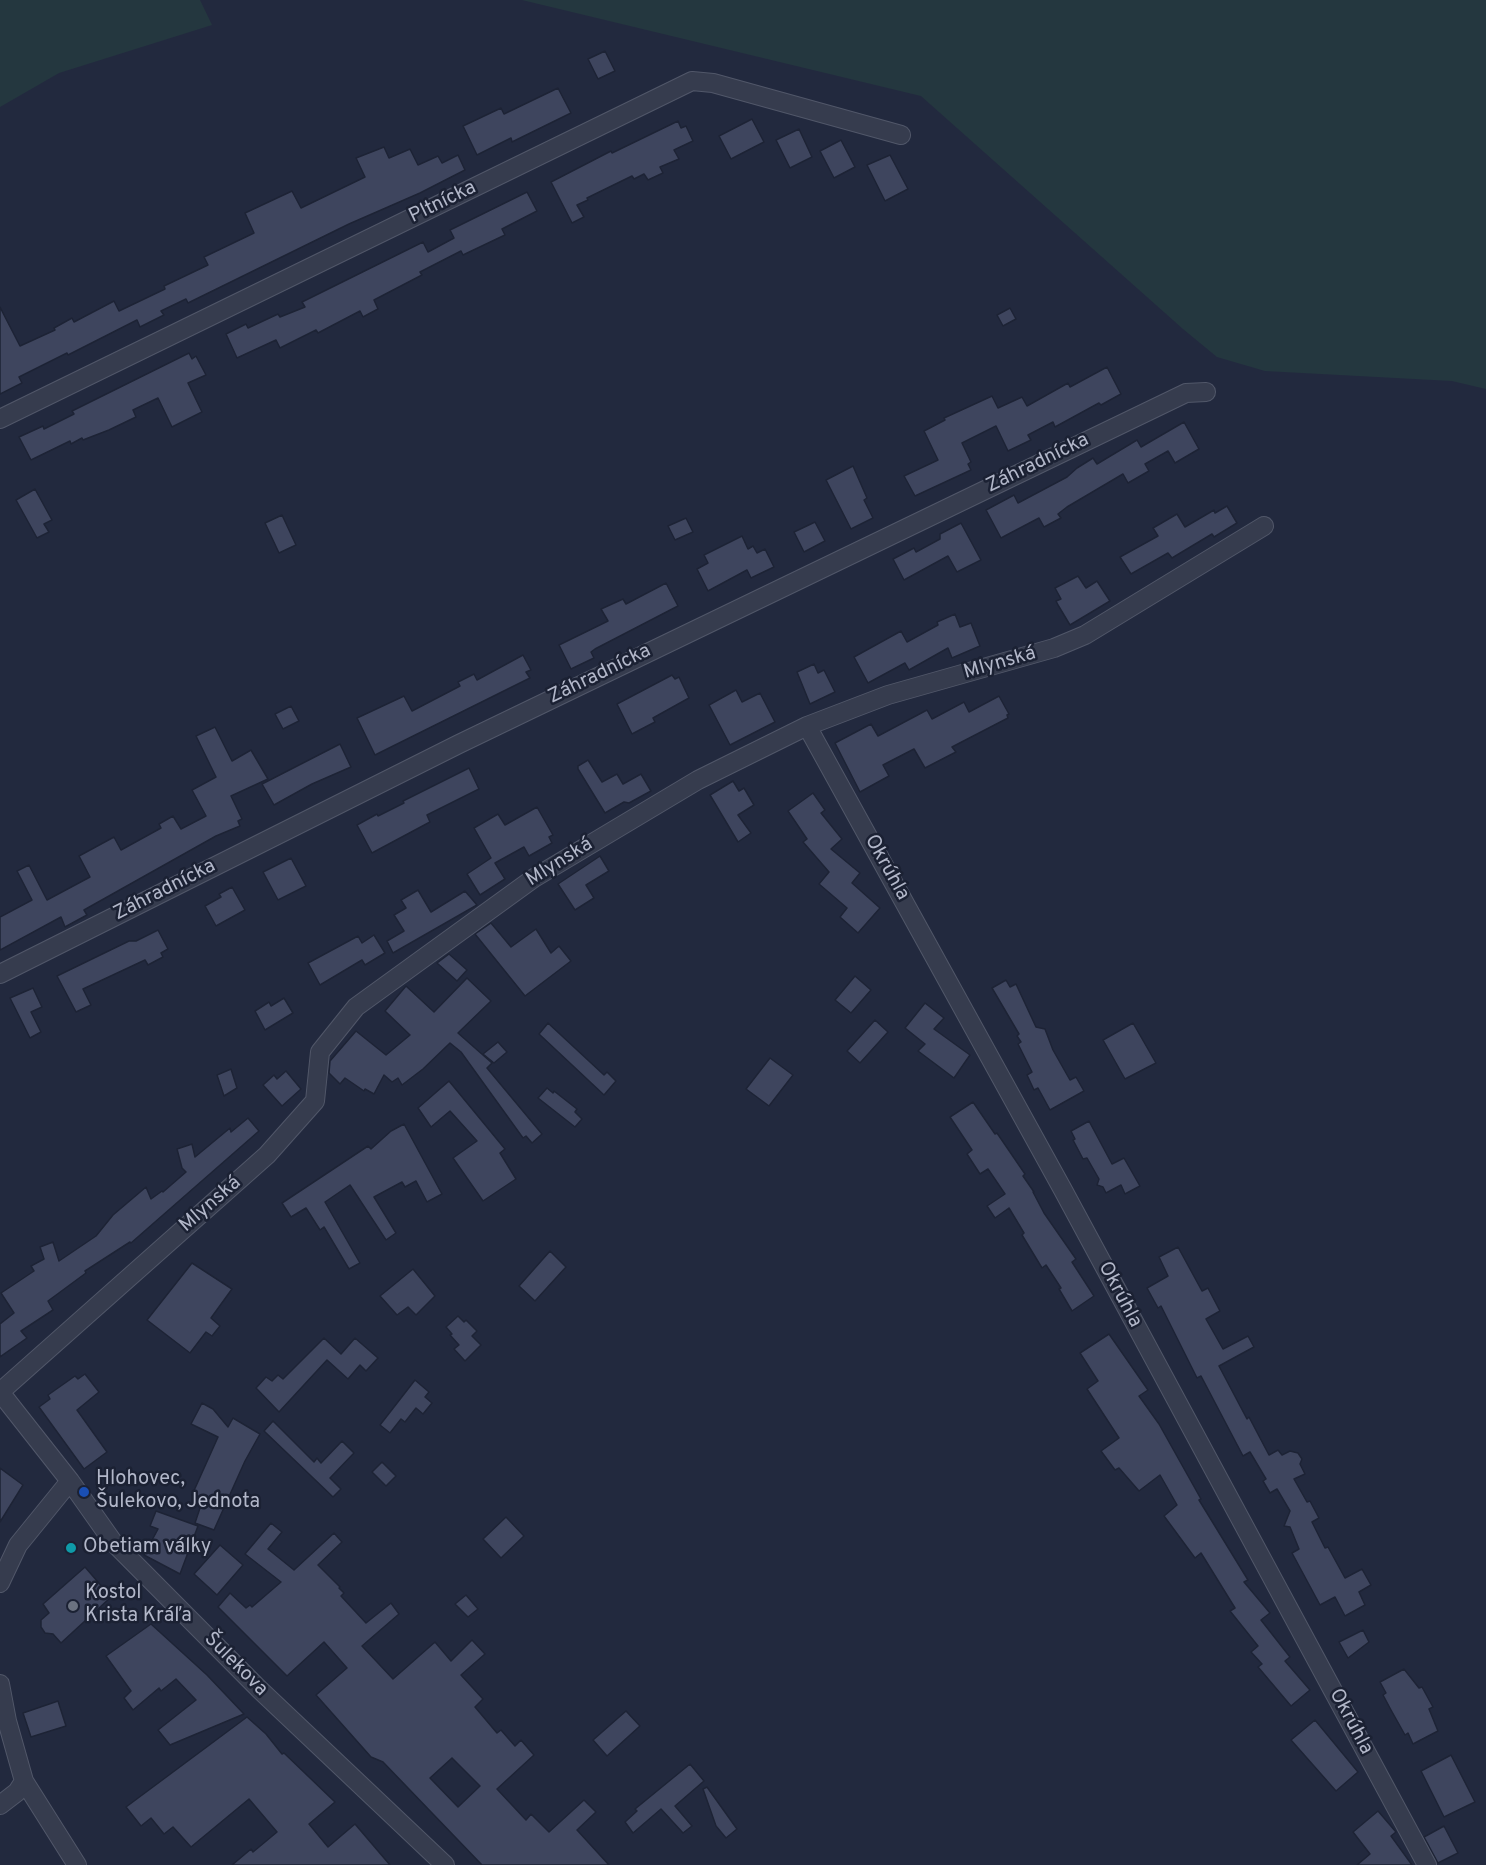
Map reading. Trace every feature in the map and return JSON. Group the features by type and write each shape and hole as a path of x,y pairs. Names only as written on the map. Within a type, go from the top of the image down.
{"street":[{"name":"Pltnícka","path":"0,419 692,81 713,83 901,135"},
{"name":"Záhradnícka","path":"0,974 459,744 1175,398 1186,393 1206,392"},
{"name":"Mlynská","path":"0,1392 267,1155 315,1101 320,1052 356,1007 534,878 698,780 807,726 888,695 1054,648 1085,635 1264,526"},
{"name":"Okrúhla","path":"807,726 1063,1190 1427,1865"},
{"name":"Šulekova","path":"0,1392 70,1481 113,1542 259,1689 445,1865"},
{"path":"0,1583 18,1545 70,1481"},
{"path":"0,1684 7,1721 24,1781 77,1865"},
{"path":"0,1805 17,1792 24,1781"}],"shaded area":[{"path":"0,0 200,0 212,25 59,73 0,107"},
{"path":"522,0 1486,0 1486,389 1452,381 1265,371 1217,357 921,96"}],"building":[{"path":"605,51 615,71 598,79 588,59"},
{"path":"558,88 571,113 512,142 511,138 477,155 463,126 501,108 504,114"},
{"path":"752,119 764,142 731,159 719,136"},
{"path":"678,121 681,128 686,126 693,141 674,150 679,159 660,167 663,173 648,180 644,174 634,179 632,176 587,198 588,200 577,205 584,217 572,223 551,182 611,151 612,153"},
{"path":"799,129 812,157 790,168 776,140"},
{"path":"841,140 855,167 834,178 820,151"},
{"path":"384,147 389,158 410,149 418,165 438,156 442,163 458,155 465,170 188,303 186,299 161,311 164,315 140,327 137,320 68,355 67,353 19,377 22,383 0,394 0,307 20,346 55,330 54,328 72,318 74,322 114,301 119,311 208,265 204,257 254,233 245,213 292,191 301,208 365,177 356,158"},
{"path":"890,155 908,189 885,201 867,165"},
{"path":"527,192 537,211 502,229 505,235 463,255 461,251 420,272 422,275 374,300 378,309 363,317 360,311 318,333 316,330 280,348 276,340 237,358 226,334 246,324 248,328 278,314 280,317 305,307 302,302 423,242 428,252 454,238 450,230"},
{"path":"1010,308 1016,319 1003,326 997,315"},
{"path":"189,353 192,359 196,356 206,375 188,383 202,412 172,427 158,398 133,410 136,417 83,440 82,438 71,444 70,441 31,460 19,437 43,426 44,429 74,414 72,411"},
{"path":"1107,367 1121,394 1055,427 1053,422 1028,435 1031,440 1008,451 996,426 962,443 971,462 968,464 971,470 915,496 904,476 938,460 924,431 945,420 944,418 992,396 998,408 1022,397 1027,406 1068,383 1070,387"},
{"path":"1184,422 1199,449 1175,463 1168,451 1145,464 1149,471 1128,483 1123,474 1067,507 1058,514 1061,518 1044,527 1039,518 1001,538 986,510 1014,495 1018,503 1067,477 1093,458 1097,464 1137,440 1141,447"},
{"path":"853,466 867,498 864,500 873,518 851,529 826,480"},
{"path":"35,489 52,520 44,524 49,532 37,538 16,500"},
{"path":"1227,506 1237,523 1214,537 1212,534 1172,558 1168,553 1131,574 1120,557 1158,536 1153,528 1177,514 1185,527 1214,510 1215,513"},
{"path":"282,515 296,545 279,553 265,523"},
{"path":"686,518 693,532 675,540 668,526"},
{"path":"815,522 825,541 804,552 794,532"},
{"path":"961,523 981,560 957,572 948,556 904,580 893,559 914,548 916,552 940,539 940,534"},
{"path":"742,536 748,549 753,546 757,553 765,549 774,567 751,578 747,570 708,591 697,569 708,563 704,555"},
{"path":"1078,576 1086,588 1097,581 1110,601 1070,625 1056,601 1061,599 1055,588"},
{"path":"666,583 678,606 595,649 591,652 594,658 571,669 559,645 608,621 601,609 623,599 626,604"},
{"path":"955,614 960,627 971,623 980,646 952,658 948,648 909,670 905,663 868,683 854,657 901,631 907,642 938,625 937,622"},
{"path":"523,655 531,670 526,672 530,678 375,755 357,718 404,696 412,711 460,686 458,682 474,674 477,680"},
{"path":"814,664 818,673 824,670 835,692 810,704 797,672"},
{"path":"672,675 675,679 679,677 689,698 653,718 655,722 632,734 617,704"},
{"path":"736,690 742,702 760,693 775,722 730,745 709,705"},
{"path":"999,696 1009,714 1008,718 952,747 956,752 925,768 914,749 883,765 889,776 860,792 835,743 871,724 878,736 927,710 932,719 964,702 969,712"},
{"path":"291,706 299,721 283,729 275,714"},
{"path":"215,727 232,761 251,750 268,779 231,796 242,819 238,821 240,826 216,836 84,910 87,915 65,927 61,917 0,950 0,917 32,900 17,871 29,865 47,900 90,877 79,856 114,837 121,850 161,828 159,824 173,816 181,829 206,816 192,790 216,777 196,736"},
{"path":"340,744 351,767 312,784 274,805 262,784"},
{"path":"588,760 602,782 617,774 623,784 641,774 651,791 605,813 578,769 578,766"},
{"path":"469,768 479,789 427,815 430,822 372,853 357,825"},
{"path":"733,781 739,791 744,788 754,805 738,815 751,833 738,842 710,795"},
{"path":"813,793 825,810 821,813 842,839 831,849 860,873 852,883 880,908 858,933 840,917 847,908 819,884 829,872 803,842 807,839 788,811"},
{"path":"537,807 553,835 549,837 552,843 529,856 524,847 495,863 505,879 480,895 467,874 491,858 474,828 498,814 505,825"},
{"path":"600,856 609,871 586,885 594,898 575,910 558,884"},
{"path":"291,858 306,886 278,900 263,872"},
{"path":"232,887 245,910 216,926 205,906 221,897 219,894"},
{"path":"418,890 431,912 465,891 477,905 393,953 387,941 404,931 394,915 406,908 401,900"},
{"path":"491,923 511,947 536,929 551,953 559,946 571,961 525,996 475,934"},
{"path":"158,930 168,949 161,953 163,957 148,965 145,960 83,989 91,1005 76,1012 57,976 129,941 136,941"},
{"path":"374,935 385,953 365,965 362,960 320,985 308,963 358,936 362,943"},
{"path":"449,954 467,970 457,981 437,963"},
{"path":"855,976 871,990 851,1013 835,1000"},
{"path":"467,978 491,1001 458,1033 492,1063 487,1068 542,1134 532,1143 526,1136 523,1138 461,1052 450,1043 402,1085 398,1078 392,1082 384,1075 374,1094 365,1089 364,1091 345,1078 340,1084 329,1073 330,1061 356,1031 386,1055 410,1035 385,1011 406,986 434,1012"},
{"path":"1006,980 1010,987 1016,984 1036,1027 1045,1029 1053,1050 1070,1080 1076,1077 1084,1091 1050,1110 1038,1088 1034,1090 1027,1075 1032,1072 1018,1044 1021,1042 1017,1036 1019,1034 992,988"},
{"path":"33,988 42,1007 31,1012 41,1032 30,1038 10,998"},
{"path":"284,998 293,1013 265,1030 255,1011 269,1002 271,1006"},
{"path":"925,1003 944,1018 934,1029 970,1055 954,1078 918,1051 925,1044 905,1028"},
{"path":"875,1020 888,1032 860,1063 847,1051"},
{"path":"548,1023 604,1075 607,1072 616,1081 604,1095 539,1034"},
{"path":"1133,1023 1156,1063 1125,1079 1103,1040"},
{"path":"498,1042 507,1052 494,1063 483,1054"},
{"path":"770,1058 793,1075 769,1106 746,1089"},
{"path":"231,1069 237,1088 224,1096 217,1075"},
{"path":"286,1071 301,1089 282,1106 263,1085 274,1075 277,1079"},
{"path":"449,1081 505,1149 500,1153 516,1179 483,1201 453,1158 477,1141 450,1111 431,1127 418,1108"},
{"path":"547,1088 577,1109 575,1112 582,1119 575,1127 538,1098"},
{"path":"973,1102 1025,1174 1023,1176 1044,1213 1076,1259 1072,1262 1094,1296 1072,1311 1046,1265 1042,1268 1009,1208 995,1218 987,1206 1005,1194 988,1169 980,1174 967,1154 972,1150 950,1117"},
{"path":"248,1118 259,1131 131,1243 85,1271 86,1273 48,1301 53,1310 21,1331 27,1338 0,1357 0,1324 14,1313 1,1293 34,1271 31,1266 44,1259 40,1247 53,1242 59,1261 96,1236 113,1215 146,1187 151,1199 186,1172 182,1168 177,1149 192,1144 195,1157 230,1128 231,1132"},
{"path":"1089,1121 1112,1164 1124,1158 1140,1186 1125,1194 1121,1185 1106,1193 1103,1187 1097,1185 1099,1179 1087,1158 1083,1159 1071,1131"},
{"path":"404,1124 442,1194 427,1202 416,1181 405,1187 402,1182 374,1197 396,1233 386,1240 350,1185 325,1202 360,1263 349,1269 324,1227 320,1230 306,1208 291,1217 282,1203 368,1146 371,1149 391,1131"},
{"path":"1178,1247 1202,1291 1208,1288 1220,1311 1206,1319 1223,1349 1248,1336 1254,1347 1219,1366 1247,1419 1249,1417 1269,1455 1278,1450 1282,1455 1290,1451 1298,1453 1302,1459 1300,1464 1305,1474 1294,1479 1319,1518 1312,1522 1325,1548 1328,1547 1345,1578 1362,1569 1371,1585 1359,1592 1365,1605 1345,1616 1335,1597 1320,1605 1292,1553 1299,1549 1290,1527 1284,1526 1290,1511 1277,1489 1270,1493 1263,1481 1266,1479 1250,1452 1243,1456 1201,1376 1197,1378 1161,1306 1158,1308 1147,1288 1168,1276 1159,1257"},
{"path":"550,1251 566,1267 535,1301 519,1286"},
{"path":"192,1263 232,1289 211,1318 220,1326 212,1336 206,1332 190,1353 147,1320"},
{"path":"413,1269 435,1296 416,1315 408,1307 397,1315 380,1296"},
{"path":"458,1316 464,1322 466,1320 477,1331 472,1336 481,1345 465,1361 454,1349 459,1345 446,1327"},
{"path":"1109,1334 1148,1390 1139,1396 1159,1424 1201,1499 1199,1500 1248,1580 1244,1582 1270,1613 1261,1620 1290,1657 1285,1661 1310,1690 1291,1706 1258,1667 1262,1664 1251,1652 1258,1646 1230,1611 1235,1608 1201,1553 1195,1558 1164,1516 1177,1505 1160,1475 1139,1491 1119,1468 1115,1470 1101,1451 1119,1438 1087,1389 1098,1381 1080,1353"},
{"path":"324,1338 341,1354 355,1338 378,1358 366,1371 360,1365 348,1379 327,1360 279,1412 256,1388 266,1377 272,1381 278,1375 283,1379"},
{"path":"85,1374 99,1392 77,1410 107,1452 84,1469 39,1407 50,1399 48,1395 75,1376 78,1379"},
{"path":"415,1380 429,1392 425,1397 432,1403 423,1414 416,1408 405,1422 401,1419 390,1433 380,1425"},
{"path":"202,1403 213,1409 228,1427 233,1418 260,1434 245,1461 214,1530 195,1523 203,1499 192,1495 218,1437 191,1424"},
{"path":"273,1421 314,1462 317,1458 321,1463 342,1441 354,1453 330,1478 341,1489 333,1497 264,1431"},
{"path":"382,1462 396,1476 386,1486 372,1472"},
{"path":"0,1468 23,1485 0,1522"},
{"path":"156,1511 198,1526 180,1574 144,1555 158,1529 150,1526"},
{"path":"506,1517 524,1536 501,1558 483,1539"},
{"path":"271,1523 282,1532 268,1549 294,1570 334,1533 342,1542 318,1565 340,1587 344,1593 341,1596 366,1623 391,1603 399,1614 362,1646 393,1679 435,1642 451,1661 472,1640 485,1654 461,1675 483,1699 475,1707 497,1733 501,1730 515,1746 521,1740 534,1755 497,1789 526,1820 531,1814 549,1832 584,1800 596,1812 577,1830 609,1865 482,1865 383,1762 371,1757 316,1695 347,1668 324,1642 287,1676 218,1607 230,1593 246,1608 250,1605 252,1607 281,1582 245,1554","holes":["452,1758 480,1786 458,1807 430,1778"]},
{"path":"220,1545 243,1565 217,1595 194,1574"},
{"name":"Kostol Krista Kráľa","path":"85,1567 111,1597 61,1643 53,1634 45,1633 41,1627 41,1620 49,1613 43,1604"},
{"path":"466,1595 478,1609 468,1617 455,1604"},
{"path":"151,1624 207,1675 244,1714 170,1745 158,1730 196,1700 176,1679 161,1691 159,1688 133,1710 124,1698 131,1691 106,1656"},
{"path":"1363,1630 1369,1642 1348,1658 1339,1642"},
{"path":"1404,1669 1419,1688 1422,1687 1433,1707 1429,1709 1438,1731 1413,1744 1408,1733 1405,1735 1383,1695 1386,1693 1380,1682"},
{"path":"58,1701 66,1726 31,1737 23,1713"},
{"path":"626,1711 640,1726 607,1756 593,1740"},
{"path":"247,1717 266,1734 282,1754 284,1753 335,1802 309,1824 328,1847 355,1824 390,1865 232,1865 251,1849 253,1852 277,1832 249,1799 191,1847 173,1827 164,1834 151,1818 141,1826 126,1807"},
{"path":"1315,1720 1358,1772 1336,1791 1291,1740"},
{"path":"1451,1755 1475,1802 1444,1817 1421,1771"},
{"path":"690,1764 704,1781 675,1806 692,1826 683,1833 661,1809 633,1833 625,1822 637,1811 635,1809"},
{"path":"707,1787 737,1829 726,1838 716,1826 703,1789"},
{"path":"1378,1811 1396,1832 1391,1836 1412,1865 1357,1865 1370,1854 1353,1832"},
{"path":"1444,1826 1458,1853 1438,1863 1424,1837"}],"place":[{"name":"Hlohovec, Šulekovo, Jednota","path":"84,1492"},
{"name":"Obetiam války","path":"71,1548"},
{"name":"Kostol Krista Kráľa","path":"73,1606"}]}
